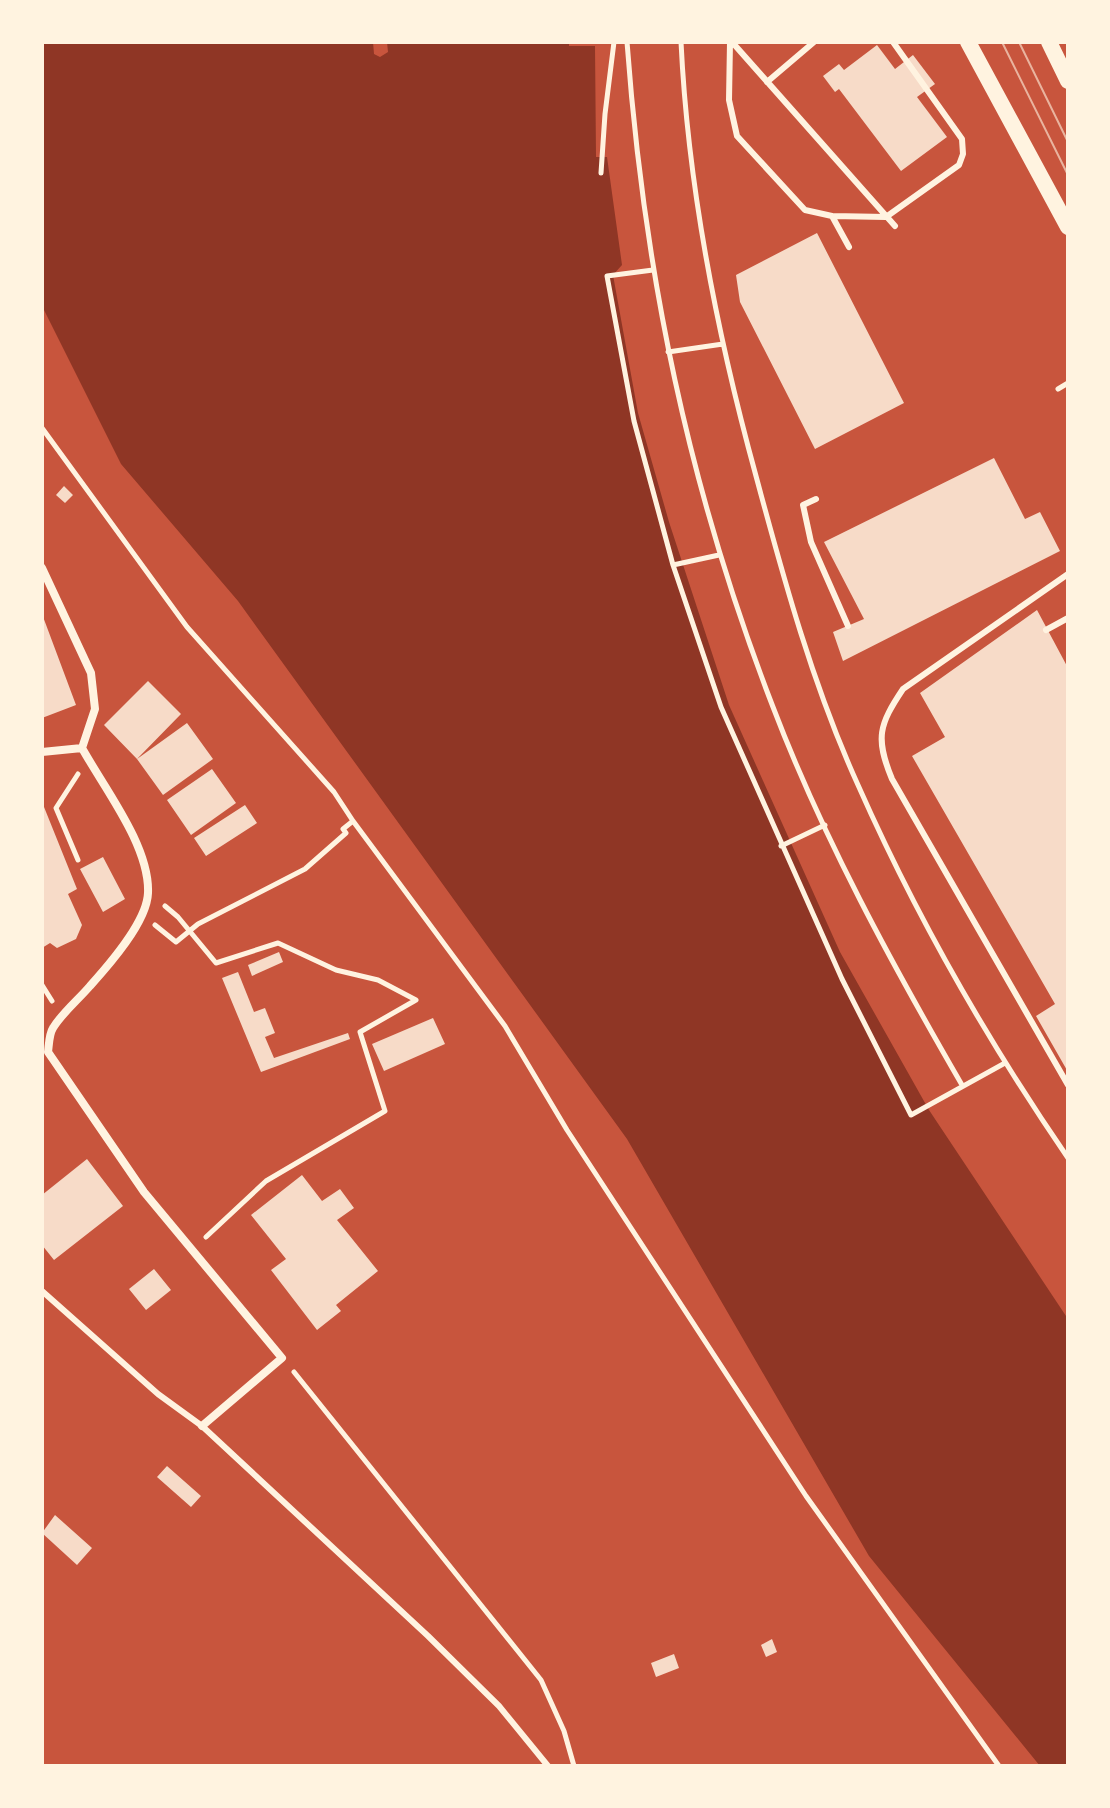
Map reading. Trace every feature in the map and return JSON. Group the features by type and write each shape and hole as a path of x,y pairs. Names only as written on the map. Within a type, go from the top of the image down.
{"main road":[{"path":"968,42 1068,227"},
{"path":"1049,42 1068,81"}],"street":[{"path":"42,568 91,673 95,709 82,748 142,857 148,893 142,915 105,970 52,1030 48,1052 144,1192 282,1358 202,1426"},
{"path":"42,752 82,748"}],"lane":[{"path":"731,42 895,226"},
{"path":"731,42 729,100 737,136 805,210 832,216 886,217 959,165 963,154 962,139 893,42"},
{"path":"767,82 814,42"},
{"path":"832,216 849,247"},
{"path":"816,499 803,505 811,542 848,626"},
{"path":"1068,574 903,689 885,716 882,736 884,759 892,779 1068,1085"},
{"path":"1046,630 1068,618"},
{"path":"42,1291 158,1394 202,1426 428,1636 499,1706 548,1766"}],"path":[{"path":"601,173 607,88 614,42"},
{"path":"627,42 633,124 653,270 687,441 719,555 773,708 825,825 907,989 962,1085"},
{"path":"653,270 607,276 634,421 673,565 721,707 781,846 842,979 911,1115 1005,1063"},
{"path":"668,352 723,344"},
{"path":"1058,389 1068,383"},
{"path":"42,428 187,627 334,792 505,1026 567,1130 806,1496 999,1766"},
{"path":"673,565 719,555"},
{"path":"78,860 56,808 89,761"},
{"path":"142,915 176,942 198,924 305,869 346,833 343,829 353,821"},
{"path":"781,846 825,825"},
{"path":"178,917 216,963 278,943 336,970 378,980 416,1000 360,1032 385,1111 266,1181 193,1249"},
{"path":"282,1358 541,1680 564,1731 574,1766"}],"shaded area":[{"path":"42,42 373,42 374,54 380,57 388,52 387,42 569,42 569,46 595,46 596,157 607,157 622,265 613,275 638,413 669,522 729,705 840,952 929,1110 1068,1319 1068,1766 1040,1766 869,1556 627,1139 238,601 121,464 42,306"}],"building":[{"path":"877,45 895,69 913,55 935,84 917,97 947,137 901,171 839,89 835,92 823,76 839,64 844,70"},
{"path":"817,233 904,403 815,449 740,302 736,275"},
{"path":"994,458 1025,519 1040,512 1060,551 843,661 833,632 864,619 824,542"},
{"path":"64,486 73,495 65,503 56,495"},
{"path":"1037,610 1068,668 1068,1072 1036,1016 1055,1004 912,756 945,737 920,693"},
{"path":"42,614 76,705 42,718"},
{"path":"148,681 181,714 137,759 104,725"},
{"path":"187,723 213,759 163,795 137,759"},
{"path":"212,769 236,803 191,835 167,800"},
{"path":"42,802 77,889 68,894 82,925 76,939 57,948 50,943 42,948"},
{"path":"245,805 257,823 206,856 194,838"},
{"path":"103,857 125,899 103,912 80,869"},
{"path":"279,952 283,962 252,976 248,965"},
{"path":"238,972 254,1012 265,1008 275,1033 265,1037 274,1058 348,1033 350,1039 261,1072 222,978"},
{"path":"433,1018 445,1044 384,1071 372,1044"},
{"path":"87,1159 123,1206 54,1260 42,1245 42,1195"},
{"path":"302,1175 322,1201 340,1189 354,1208 337,1220 378,1271 336,1305 341,1311 317,1330 271,1270 286,1259 251,1215"},
{"path":"154,1269 171,1290 146,1310 129,1289"},
{"path":"167,1466 201,1496 191,1507 157,1477"},
{"path":"55,1515 92,1548 77,1565 42,1533"},
{"path":"772,1639 777,1652 766,1657 761,1645"},
{"path":"674,1654 679,1668 656,1677 651,1663"}],"tram line":[{"path":"1002,42 1068,175"},
{"path":"1019,42 1068,142"}]}
